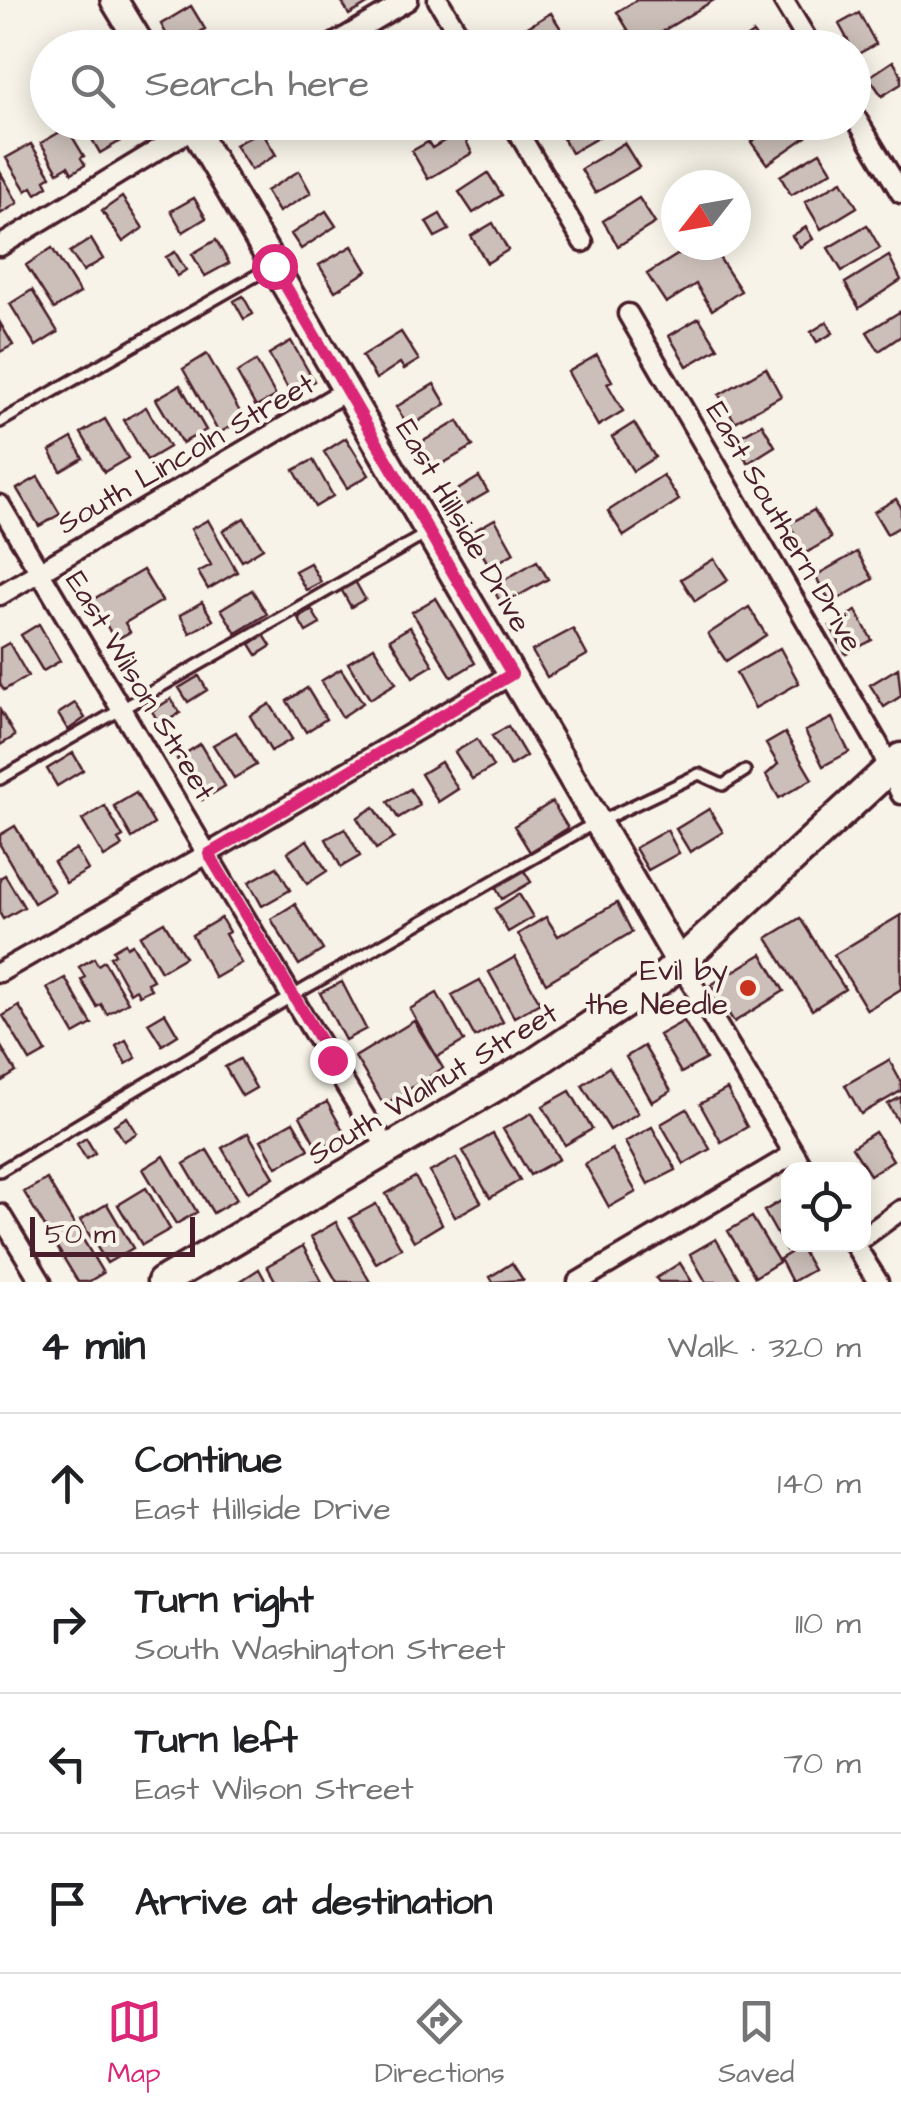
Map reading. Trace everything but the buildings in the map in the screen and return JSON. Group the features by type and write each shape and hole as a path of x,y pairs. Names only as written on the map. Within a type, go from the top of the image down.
{"main road":[{"path":"114,0 132,30"},
{"name":"East Hillside Drive","path":"203,140 680,962"},
{"name":"South Walnut Street","path":"165,1281 535,1064 664,976 897,774"}],"street":[{"path":"357,30 408,0"},
{"path":"438,0 456,30"},
{"path":"783,0 801,30"},
{"path":"0,246 171,140"},
{"path":"523,140 583,242"},
{"path":"869,140 901,192"},
{"name":"East Southern Drive","path":"628,314 897,774"},
{"name":"South Lincoln Street","path":"0,594 347,390"},
{"name":"East Wilson Street","path":"0,505 292,997 366,1119 390,1150"},
{"path":"0,972 209,854 512,674"},
{"path":"680,962 799,1162"},
{"path":"578,1282 781,1172"},
{"path":"871,1232 901,1210"},
{"path":"0,1214 41,1282"},
{"path":"859,1252 878,1282"}],"lane":[{"path":"0,422 274,266"},
{"path":"0,780 428,532"},
{"path":"0,1171 292,997 598,822 699,774 724,785 745,771"}],"place":[{"name":"Evil by the Needle","path":"748,988"}],"route":[{"path":"274,266 512,674 209,854 332,1060"}]}
